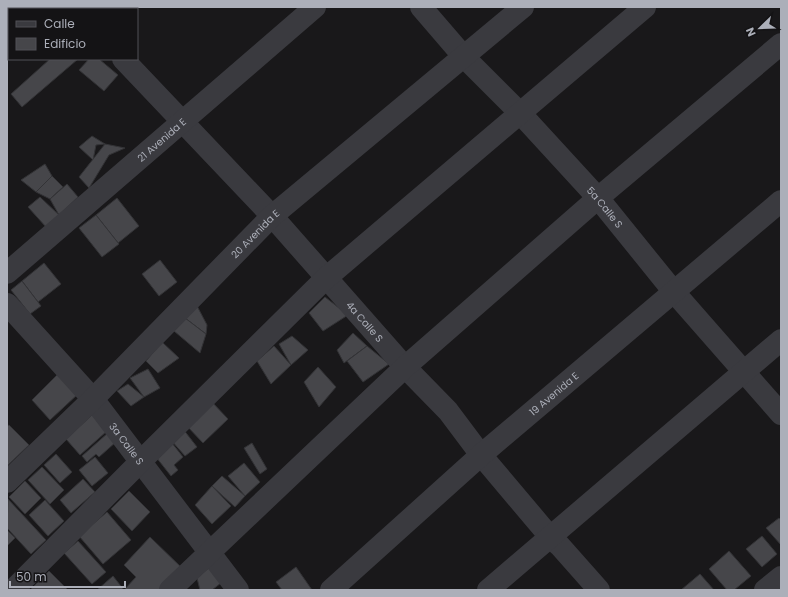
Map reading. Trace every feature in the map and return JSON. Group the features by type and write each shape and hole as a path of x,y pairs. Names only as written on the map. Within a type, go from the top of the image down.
{"street":[{"name":"21 Avenida E","path":"7,273 315,7"},
{"name":"5a Calle S","path":"421,7 464,57 520,113 598,198 674,292 781,414"},
{"name":"20 Avenida E","path":"7,482 93,399 272,216 523,7"},
{"path":"13,590 326,278 645,7"},
{"path":"170,590 405,367 598,198 781,44"},
{"name":"4a Calle S","path":"124,60 272,216 405,367 448,411 481,456 551,538 599,590"},
{"name":"19 Avenida E","path":"331,590 481,456 781,201"},
{"name":"3a Calle S","path":"7,304 93,399 238,590"},
{"path":"488,590 551,538 781,340"},
{"path":"765,590 781,577"}],"building":[{"path":"49,60 77,60 22,107 11,94"},
{"path":"88,60 100,60 118,75 104,91 79,70"},
{"path":"92,136 105,144 96,145 93,160 79,147"},
{"path":"105,144 125,148 109,155 89,188 79,177"},
{"path":"45,164 52,176 36,192 21,180"},
{"path":"52,176 63,187 50,199 36,192"},
{"path":"67,184 78,197 59,215 50,199"},
{"path":"40,197 59,215 46,227 28,207"},
{"path":"117,198 139,226 118,243 96,215"},
{"path":"96,215 119,244 102,257 79,228"},
{"path":"160,260 177,282 159,296 142,274"},
{"path":"44,263 61,284 38,302 22,281"},
{"path":"22,281 41,306 30,314 11,290"},
{"path":"325,297 348,315 323,331 309,313"},
{"path":"196,304 207,325 206,334 185,318"},
{"path":"185,318 206,334 200,353 174,331"},
{"path":"353,333 367,346 344,363 337,350"},
{"path":"292,336 308,350 291,365 279,344"},
{"path":"162,342 179,358 158,373 146,361"},
{"path":"274,346 291,365 271,384 257,361"},
{"path":"367,346 389,364 363,382 347,361"},
{"path":"318,367 336,387 319,407 304,382"},
{"path":"148,369 160,388 144,397 130,378"},
{"path":"59,373 78,394 50,420 32,400"},
{"path":"128,384 144,397 131,406 117,391"},
{"path":"211,401 228,419 203,443 186,425"},
{"path":"92,415 107,431 80,455 66,439"},
{"path":"9,425 29,445 7,466 7,426"},
{"path":"183,429 197,447 185,456 170,439"},
{"path":"109,432 117,441 99,457 96,454 87,462 82,456"},
{"path":"172,443 183,457 174,465 178,470 171,476 156,457"},
{"path":"252,443 267,469 260,474 244,448"},
{"path":"56,454 72,472 60,483 44,465"},
{"path":"95,457 108,473 92,486 79,470"},
{"path":"244,463 260,482 245,496 228,476"},
{"path":"42,467 64,490 50,504 28,480"},
{"path":"222,476 245,496 235,507 212,486"},
{"path":"83,479 95,492 71,513 60,500"},
{"path":"25,481 41,498 25,514 9,497"},
{"path":"212,486 231,506 212,524 195,505"},
{"path":"129,491 150,512 132,531 111,509"},
{"path":"8,499 46,540 31,554 7,528"},
{"path":"45,500 64,521 48,536 29,515"},
{"path":"107,512 131,540 103,564 79,536"},
{"path":"779,518 781,520 781,545 766,528"},
{"path":"7,530 15,538 7,546"},
{"path":"762,536 777,554 762,567 746,549"},
{"path":"150,537 183,569 162,590 124,590 136,577 124,565"},
{"path":"78,541 106,572 92,584 64,553"},
{"path":"729,551 751,576 734,590 727,590 709,569"},
{"path":"211,566 226,579 212,590 200,590 197,578"},
{"path":"296,567 312,590 282,590 276,582"},
{"path":"49,571 68,590 30,590"},
{"path":"700,574 714,590 681,590"},
{"path":"113,576 124,590 97,590"}]}
